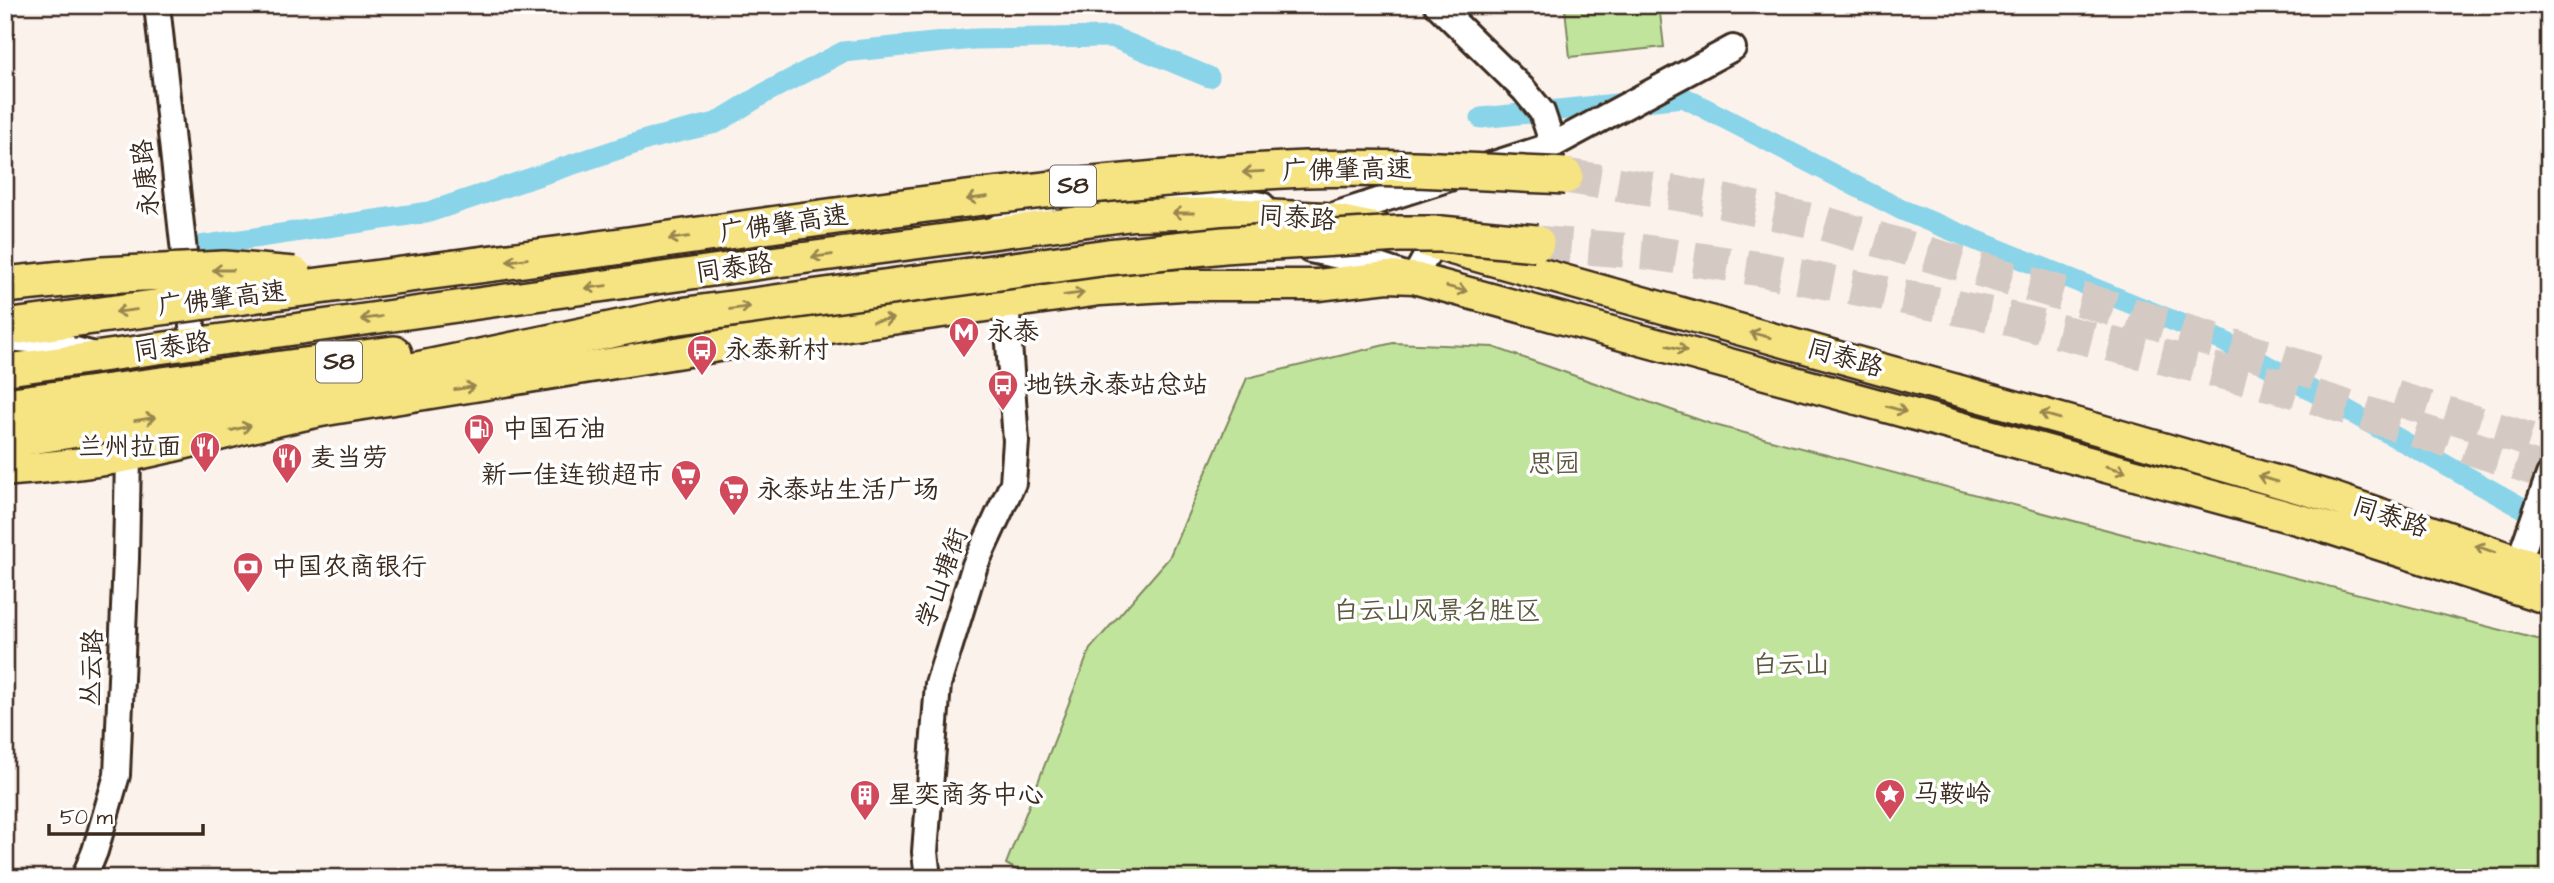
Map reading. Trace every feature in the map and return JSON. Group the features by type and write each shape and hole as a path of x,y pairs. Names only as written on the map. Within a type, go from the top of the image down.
{"highway":[{"name":"广佛肇高速","path":"5,328 1049,188 1309,169 1424,169 1559,161"},
{"name":"S8","path":"5,406 1094,258 1185,248 1399,234 1441,234 1536,243"},
{"path":"5,275 102,275 224,269 364,280"},
{"path":"5,285 102,275"},
{"path":"5,440 295,396 673,317"}],"main road":[{"name":"同泰路","path":"5,370 1133,215 1222,214 1325,218 1433,244 2112,433 2331,498 2549,572"},
{"path":"1318,285 1328,276 1334,260 1333,240 1325,218"},
{"name":"同泰路","path":"5,471 89,463 128,456 288,417 1006,302 1152,285 1318,285 1388,277 1414,278 2322,526 2549,599"}],"street":[{"name":"永康路","path":"157,5 194,344"},
{"path":"1437,5 1524,90 1542,112 1559,161"},
{"path":"1325,218 1559,161 1599,120 1733,48"},
{"path":"779,337 864,300 898,289 971,276 1185,248 1277,246 1303,248 1363,261 1414,278 1433,244"},
{"name":"学山塘街","path":"928,878 925,852 937,684 975,565 1013,483 1016,441 1006,302"},
{"path":"5,338 41,341 102,357"},
{"name":"丛云路","path":"84,878 95,851 117,775 128,456"},
{"path":"2519,561 2549,475"}],"green space":[{"path":"1659,5 1664,47 1570,57 1565,8"},
{"name":"白云山","path":"1393,343 1493,347 1711,424 2134,537 2549,642 2549,878 1032,878 1006,864 1090,649 1169,558 1247,378"}],"waterway":[{"path":"200,246 429,212 649,139 716,123 765,93 843,52 974,39 1112,37 1209,77"},
{"path":"1481,118 1683,97 1902,210 2223,341 2528,511 2549,518"}],"tunnel":[{"path":"1565,176 1706,198 1822,223 2322,374"},
{"path":"1536,243 1646,252 1761,269 1998,316 2287,388 2549,473"},
{"path":"2395,398 2549,446"}],"place":[{"name":"永泰","path":"964,359"},
{"name":"永泰新村","path":"702,377"},
{"name":"地铁永泰站总站","path":"1003,412"},
{"name":"中国石油","path":"479,456"},
{"name":"兰州拉面","path":"205,474"},
{"name":"麦当劳","path":"287,485"},
{"name":"新一佳连锁超市","path":"686,502"},
{"name":"永泰站生活广场","path":"734,517"},
{"name":"中国农商银行","path":"248,594"},
{"name":"马鞍岭","path":"1890,821"},
{"name":"星奕商务中心","path":"865,822"}],"park label":[{"name":"思园","path":"1554,464"},
{"name":"白云山风景名胜区","path":"1437,611"}]}
